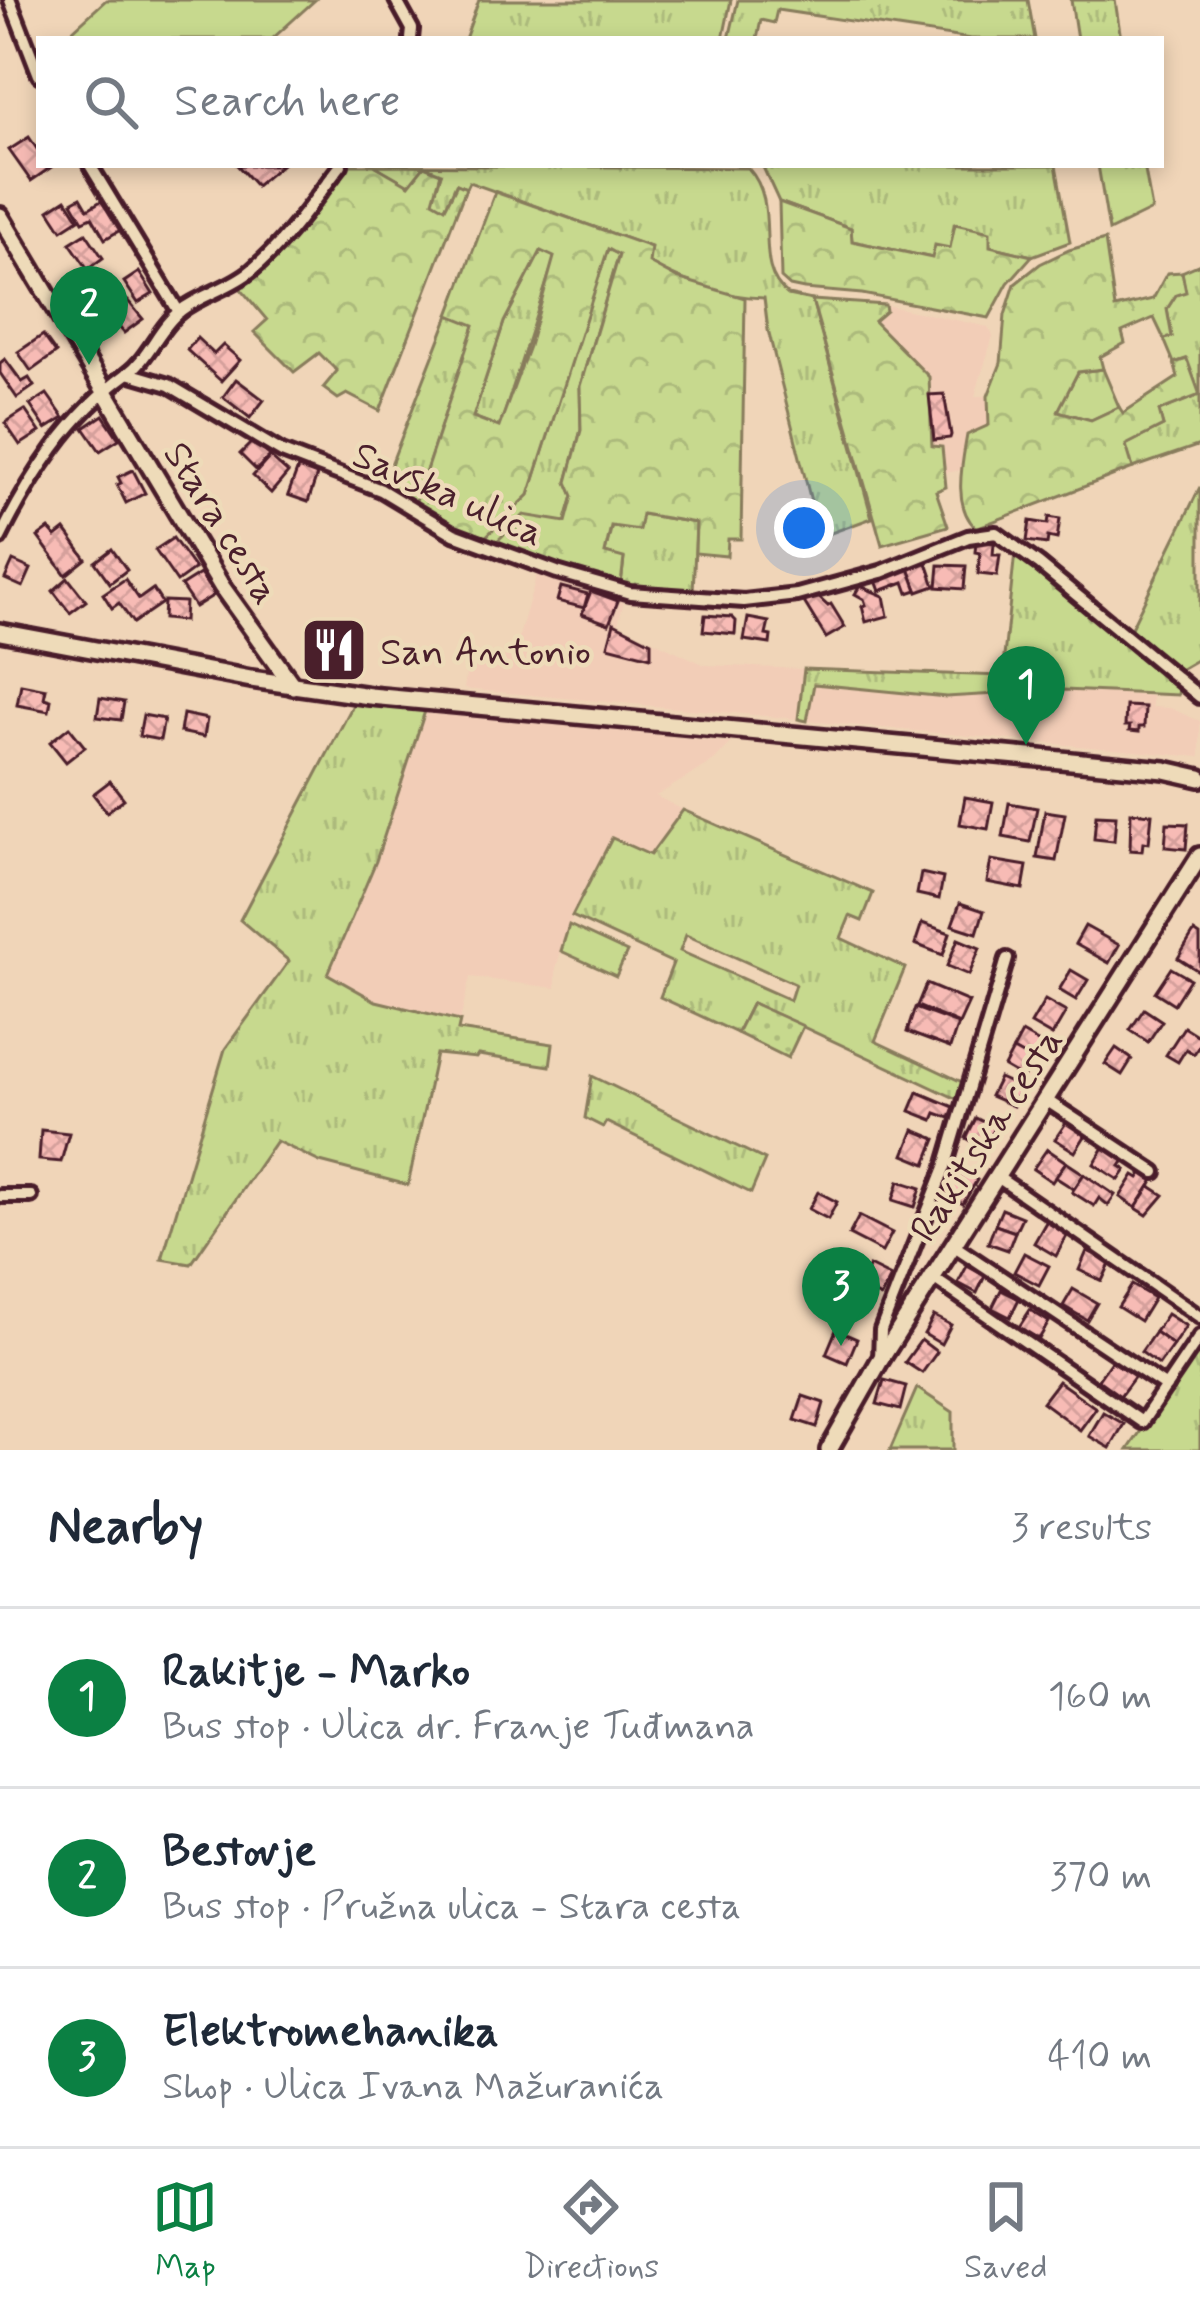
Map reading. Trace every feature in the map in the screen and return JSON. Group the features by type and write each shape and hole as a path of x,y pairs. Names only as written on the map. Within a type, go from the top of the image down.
{"main road":[{"name":"Stara cesta","path":"0,216 222,587 292,686"},
{"path":"0,632 292,686 1165,770 1200,778"},
{"path":"1165,770 1200,765"},
{"name":"Rakitska cesta","path":"830,1450 879,1362 1200,856"}],"street":[{"path":"10,0 36,67"},
{"path":"396,0 411,36"},
{"path":"92,168 179,312"},
{"path":"0,538 55,443 104,388 128,373 179,312 250,272 339,168"},
{"name":"Savska ulica","path":"128,373 169,385 282,452 381,490 454,534 557,572 630,592 744,601 781,598 881,572 968,537 996,533 1200,698"},
{"path":"0,507 9,520"},
{"path":"879,1362 881,1330 945,1167 1007,959"},
{"path":"1046,1100 1155,1172"},
{"path":"996,1176 1200,1317"},
{"path":"0,1196 31,1196"},
{"path":"953,1245 1166,1387"},
{"path":"933,1277 1142,1422 1200,1336"}],"shaded area":[{"path":"885,305 988,327 993,336 975,396 988,396 989,425 967,435 961,470 945,473 942,448 932,447 929,377 873,320 885,311"},
{"path":"538,570 625,597 618,624 705,665 804,669 798,719 464,689 469,655 513,657"},
{"path":"813,684 946,697 1063,690 1152,696 1152,707 1170,708 1200,721 1200,757 807,721"},
{"path":"426,708 731,743 714,761 656,796 683,810 650,855 612,839 569,925 556,968 556,988 470,977 460,1021 376,1001 328,974 376,861"}],"green space":[{"path":"106,0 315,0 275,36 75,36 71,32"},
{"path":"479,0 731,0 724,36 466,36"},
{"path":"738,0 1028,0 1034,36 951,36 777,10 774,23 761,20 758,36 730,36"},
{"path":"1071,0 1115,0 1121,36 1077,36"},
{"path":"348,168 379,168 409,185 422,168 429,168 441,173 433,201 445,208 457,184 466,188 380,411 347,394 338,399 323,388 337,371 319,353 294,372 254,332 267,320 240,288 277,254"},
{"path":"379,168 748,168 764,200 770,268 777,283 788,295 812,300 872,518 820,537 764,298 690,282 648,263 650,247 469,182 466,188 456,184 445,208 432,201 441,174 409,186"},
{"path":"763,168 1057,168 1070,242 1032,256 990,246 954,225 950,249 933,258 852,241 851,228 779,202"},
{"path":"1098,168 1145,168 1152,210 1109,231"},
{"path":"495,192 651,247 649,263 677,278 745,298 741,539 728,539 727,556 695,553 696,523 642,514 639,530 611,526 605,553 624,558 621,584 494,544 524,515 566,522 573,496 567,482 581,430 580,386 619,255 608,249 529,495 482,540 415,504 474,325 449,315","holes":["541,251 554,257 529,346 499,427 473,417 504,322"]},
{"path":"779,202 851,228 852,241 932,258 935,245 950,248 955,224 990,232 990,246 1032,256 1008,283 989,318 862,294 804,289 781,278"},
{"path":"1105,240 1115,308 1153,299 1167,273 1182,272 1186,292 1176,295 1167,309 1172,337 1164,339 1154,318 1122,332 1125,343 1100,357 1103,369 1078,372 1058,411 1091,420 1119,407 1123,413 1178,377 1174,363 1187,359 1200,395 1159,411 1163,426 1126,445 1133,468 976,528 961,497 963,459 967,435 989,425 988,396 1001,363 1005,315 1015,284 1040,264"},
{"path":"607,249 619,254 580,386 581,430 567,482 573,496 565,523 494,544 482,540 529,495"},
{"path":"541,250 555,257 500,427 473,417 504,322"},
{"path":"1200,264 1200,445 1133,468 1125,445 1163,426 1158,411 1199,395 1186,359 1174,363 1164,339 1172,336 1167,309 1185,291 1182,272"},
{"path":"812,300 885,305 886,311 874,321 929,377 932,446 942,447 946,487 936,491 948,526 882,545"},
{"path":"449,315 475,324 415,504 383,485"},
{"path":"1103,369 1119,407 1091,420 1057,411 1078,372"},
{"path":"1200,487 1200,658 1174,673 1128,634"},
{"path":"641,514 696,523 693,593 621,584 624,559 605,553 612,525"},
{"path":"1015,552 1179,688 1178,695 1063,690 946,697 814,684 807,721 798,719 804,669 1002,676"},
{"path":"355,701 426,708 376,861 328,974 376,1001 460,1021 458,1030 553,1044 550,1066 436,1054 408,1185 320,1162 276,1141 191,1264 162,1259 225,1049 289,961 240,920"},
{"path":"683,810 873,893 862,921 850,916 841,938 905,968 875,1041 964,1083 957,1099 752,1003 737,1033 660,997 673,963 572,916 612,838 650,855","holes":["686,935 795,984 790,1000 680,951"]},
{"path":"569,925 627,952 616,976 561,951"},
{"path":"752,1003 803,1026 788,1058 737,1033"},
{"path":"592,1076 765,1160 751,1193 606,1122 603,1127 585,1118"},
{"path":"1200,1344 1200,1450 1128,1450"},
{"path":"917,1388 953,1412 953,1450 890,1450"}],"building":[{"path":"29,137 36,148 36,168 50,168 31,181 9,150"},
{"path":"240,168 277,168 256,186"},
{"path":"81,197 88,209 101,201 122,229 105,239 92,217 83,221 72,202"},
{"path":"66,199 79,219 62,230 49,210"},
{"path":"86,233 103,258 88,269 70,243"},
{"path":"139,272 153,294 138,303 124,282"},
{"path":"128,301 143,319 124,333 110,316"},
{"path":"43,335 56,353 31,371 18,352"},
{"path":"197,338 214,354 223,345 240,360 221,381 187,350"},
{"path":"5,359 22,382 29,378 34,386 17,398 0,373"},
{"path":"236,379 264,400 250,418 223,397"},
{"path":"47,394 64,418 46,429 30,405"},
{"path":"944,394 951,435 934,440 929,395"},
{"path":"25,410 40,432 20,445 5,423"},
{"path":"103,415 119,439 100,451 84,428"},
{"path":"254,440 270,456 256,470 240,454"},
{"path":"270,457 288,473 271,493 253,476"},
{"path":"298,468 317,475 308,502 288,495"},
{"path":"133,470 145,493 126,503 118,477"},
{"path":"1049,517 1060,519 1057,539 1048,537 1047,544 1027,541 1030,521 1048,524"},
{"path":"49,529 56,537 65,530 86,559 66,575 38,537"},
{"path":"173,538 195,569 177,582 155,550"},
{"path":"976,541 994,543 993,555 1000,555 997,576 978,574"},
{"path":"112,549 127,570 110,583 95,562"},
{"path":"926,560 935,586 918,592 908,566"},
{"path":"13,561 31,569 23,587 5,579"},
{"path":"939,565 966,566 964,589 937,587"},
{"path":"908,566 917,590 908,593 904,582 880,591 875,578"},
{"path":"200,574 214,595 195,607 181,586"},
{"path":"68,578 86,601 70,613 53,591"},
{"path":"125,579 139,599 153,589 162,603 133,623 119,603 112,608 103,594"},
{"path":"860,586 884,596 888,616 866,622 864,599 855,594"},
{"path":"561,587 588,594 584,608 557,601"},
{"path":"591,591 618,601 609,624 582,614"},
{"path":"816,595 831,604 845,627 826,638 804,602"},
{"path":"164,601 185,602 184,621 163,619"},
{"path":"705,615 732,617 735,634 703,631"},
{"path":"748,618 769,622 770,644 744,640"},
{"path":"614,623 651,642 651,657 608,646"},
{"path":"326,624 345,636 333,659 316,653"},
{"path":"21,684 46,689 49,711 17,705"},
{"path":"100,698 124,702 121,720 97,717"},
{"path":"1126,706 1145,707 1144,727 1139,732 1125,726"},
{"path":"183,714 207,719 204,737 180,732"},
{"path":"143,715 164,719 160,740 139,736"},
{"path":"69,727 85,747 66,762 50,742"},
{"path":"110,781 124,799 107,812 93,794"},
{"path":"965,797 993,802 988,829 960,824"},
{"path":"1009,803 1037,808 1030,842 1003,837"},
{"path":"1045,811 1065,814 1056,861 1037,858"},
{"path":"1131,812 1152,814 1149,843 1143,842 1142,851 1130,850"},
{"path":"1096,815 1116,816 1114,841 1094,839"},
{"path":"1167,823 1188,824 1186,849 1165,847"},
{"path":"991,860 1027,866 1023,889 987,882"},
{"path":"921,873 943,878 939,899 917,894"},
{"path":"960,903 984,911 977,933 952,925"},
{"path":"922,923 950,933 943,955 915,944"},
{"path":"1085,926 1119,945 1109,963 1075,944"},
{"path":"1194,932 1200,936 1200,972 1178,958"},
{"path":"958,939 980,948 969,975 947,966"},
{"path":"1171,968 1190,979 1174,1004 1155,992"},
{"path":"1071,970 1088,980 1076,1000 1059,990"},
{"path":"926,984 969,1002 959,1024 917,1006"},
{"path":"1045,1000 1066,1012 1052,1036 1031,1024"},
{"path":"915,1008 958,1024 950,1048 907,1032"},
{"path":"1144,1009 1162,1021 1148,1042 1130,1030"},
{"path":"1184,1027 1200,1037 1200,1044 1194,1054 1186,1049 1178,1062 1166,1055"},
{"path":"1022,1033 1043,1045 1034,1062 1013,1050"},
{"path":"1116,1048 1132,1059 1122,1075 1105,1064"},
{"path":"1013,1050 1033,1061 1023,1078 1004,1067"},
{"path":"999,1078 1021,1088 1013,1106 990,1096"},
{"path":"918,1092 954,1107 950,1118 936,1113 933,1120 910,1111"},
{"path":"976,1118 995,1128 984,1148 966,1138"},
{"path":"1068,1120 1087,1133 1075,1152 1055,1139"},
{"path":"41,1130 69,1133 61,1162 39,1160"},
{"path":"914,1130 936,1139 926,1164 904,1155"},
{"path":"1106,1144 1126,1157 1120,1166 1126,1170 1119,1180 1094,1164"},
{"path":"1047,1149 1066,1162 1052,1182 1033,1169"},
{"path":"1066,1162 1084,1174 1074,1189 1055,1177"},
{"path":"956,1167 977,1180 963,1204 942,1192"},
{"path":"1145,1169 1156,1177 1136,1208 1120,1197 1134,1175 1139,1178"},
{"path":"1084,1174 1115,1195 1108,1205 1099,1198 1094,1206 1072,1192"},
{"path":"899,1181 921,1188 915,1207 893,1200"},
{"path":"1150,1186 1164,1195 1147,1215 1136,1208"},
{"path":"818,1192 837,1202 828,1219 809,1209"},
{"path":"1002,1209 1022,1217 1015,1232 995,1225"},
{"path":"859,1216 892,1233 882,1252 849,1235"},
{"path":"1046,1222 1068,1234 1056,1256 1034,1243"},
{"path":"995,1225 1015,1232 1008,1250 988,1243"},
{"path":"1087,1251 1111,1262 1102,1281 1079,1270"},
{"path":"1024,1253 1049,1266 1039,1285 1014,1272"},
{"path":"869,1266 891,1277 881,1297 859,1286"},
{"path":"967,1266 985,1276 977,1293 958,1283"},
{"path":"1132,1285 1154,1298 1140,1321 1118,1307"},
{"path":"1073,1289 1097,1303 1087,1320 1063,1306"},
{"path":"1001,1290 1019,1299 1010,1317 992,1308"},
{"path":"1030,1310 1049,1322 1039,1339 1019,1327"},
{"path":"1167,1314 1186,1326 1173,1345 1155,1332"},
{"path":"934,1316 951,1325 941,1344 924,1334"},
{"path":"836,1330 857,1339 847,1363 826,1354"},
{"path":"1155,1332 1173,1345 1159,1365 1141,1352"},
{"path":"921,1340 937,1352 922,1373 905,1362"},
{"path":"1112,1360 1135,1376 1120,1396 1098,1380"},
{"path":"884,1380 906,1386 900,1410 877,1404"},
{"path":"1058,1381 1096,1408 1080,1430 1042,1402"},
{"path":"803,1396 824,1403 817,1427 795,1420"},
{"path":"1103,1412 1124,1424 1110,1448 1089,1436"}],"place":[{"name":"Bestovje","path":"89,365"},
{"name":"San Antonio","path":"334,650"},
{"name":"Rakitje - Marko","path":"1026,745"},
{"name":"Elektromehanika","path":"841,1346"}]}
